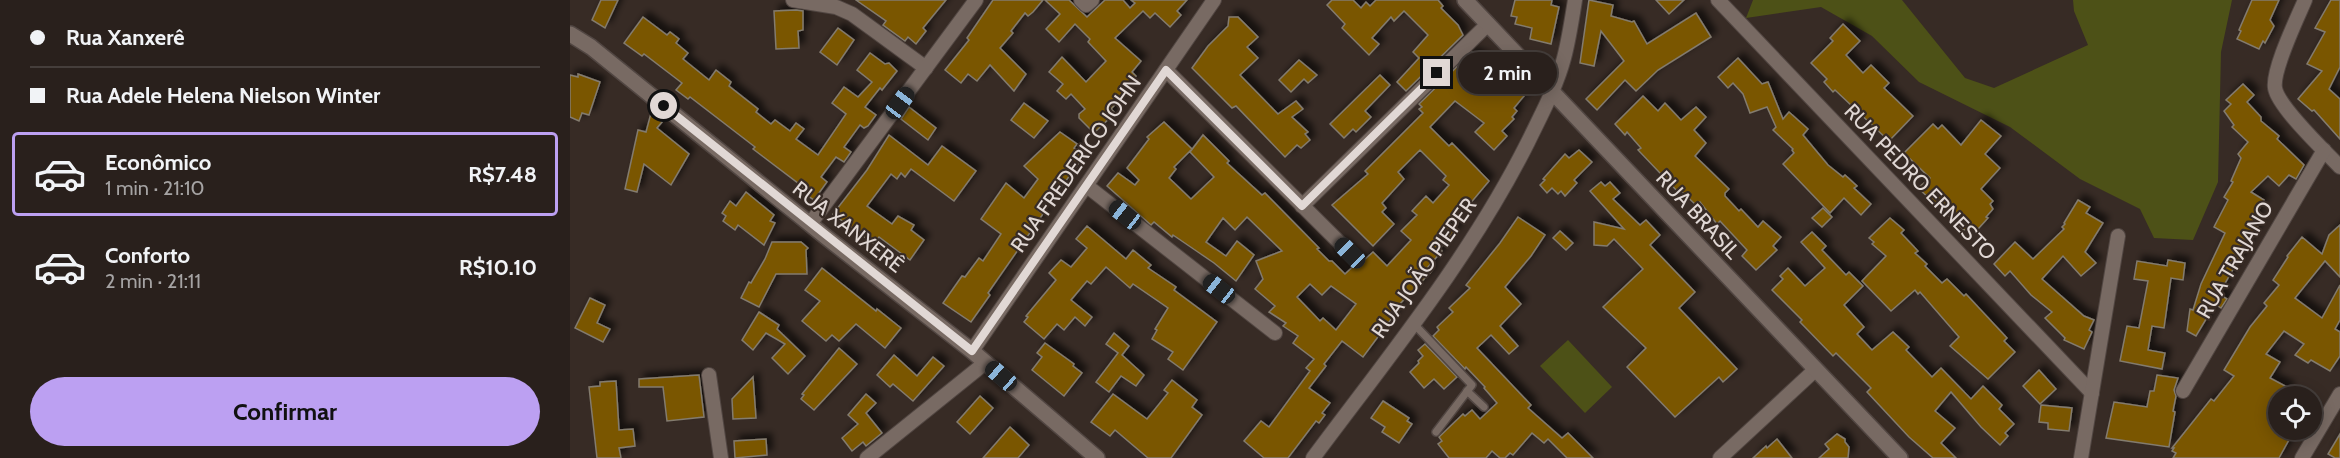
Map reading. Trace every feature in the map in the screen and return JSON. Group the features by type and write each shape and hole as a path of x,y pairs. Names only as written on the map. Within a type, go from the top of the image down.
{"street":[{"path":"793,0 829,6 852,14 926,68"},
{"path":"810,224 976,0"},
{"path":"1081,0 1086,5 1092,0"},
{"name":"RUA FREDERICO JOHN","path":"972,351 1214,0"},
{"name":"RUA BRASIL","path":"1465,0 1900,458"},
{"name":"RUA JOÃO PIEPER","path":"1313,458 1413,323 1487,218 1509,180 1552,91 1563,59 1575,0"},
{"name":"RUA PEDRO ERNESTO","path":"1718,0 2092,393"},
{"path":"2305,0 2278,67 2275,87 2283,105 2340,168"},
{"path":"1302,206 1488,24"},
{"name":"RUA XANXERÊ","path":"570,34 591,47 972,351 1097,458"},
{"path":"1166,70 1350,253"},
{"name":"RUA TRAJANO","path":"2182,391 2324,150"},
{"path":"1087,186 1275,333"},
{"path":"2081,458 2118,236"},
{"path":"867,458 985,363"},
{"path":"1720,458 1815,370"},
{"path":"709,375 721,458"},
{"path":"2302,458 2340,394"}],"lane":[{"path":"1413,323 1472,385 1436,432"},
{"path":"1467,391 1484,407"}],"green space":[{"path":"1753,0 1902,0 1965,78 1994,88 2088,45 2074,11 2073,0 2232,0 2221,52 2218,182 2193,240 2154,238 2140,209 2080,179 2010,127 1919,82 1872,36 1821,7 1746,18"},
{"path":"1568,340 1612,387 1585,413 1540,366"}],"building":[{"path":"601,0 618,0 605,28 592,20"},
{"path":"856,0 946,0 923,28 926,31 916,44 908,37 905,41 883,25 886,21"},
{"path":"993,0 1043,0 1028,16 1025,13 1011,31 1013,33 1000,48 1026,74 1014,91 990,65 977,81 968,74 961,83 945,70 969,40 967,38"},
{"path":"1045,0 1069,0 1087,17 1105,0 1123,0 1130,8 1135,3 1131,0 1187,0 1177,11 1181,15 1170,27 1155,13 1150,18 1143,11 1115,38 1141,61 1132,72 1136,76 1127,88 1129,90 1111,109 1115,113 1094,133 1079,118 1079,114 1085,109 1071,94 1066,99 1057,91 1063,84 1049,72 1062,57 1086,82 1106,61 1088,42 1090,39 1075,24 1059,42 1046,29 1060,14"},
{"path":"1332,0 1353,0 1361,8 1366,2 1370,6 1376,0 1438,0 1443,6 1441,8 1458,25 1463,35 1406,91 1397,82 1419,58 1413,52 1428,35 1404,11 1394,21 1391,17 1372,38 1379,44 1369,55 1342,28 1345,24 1327,5"},
{"path":"1515,0 1552,0 1551,5 1559,7 1551,44 1530,39 1532,28 1515,24 1517,17 1511,16"},
{"path":"1589,0 1613,5 1611,16 1634,21 1647,44 1696,13 1711,37 1658,70 1636,91 1625,80 1597,110 1586,99 1624,61 1601,31 1594,66 1580,63"},
{"path":"1656,0 1684,0 1669,14"},
{"path":"2252,0 2279,0 2270,20 2274,26 2259,49 2237,39"},
{"path":"2331,0 2340,0 2340,67 2329,89 2340,99 2340,139 2314,110 2312,111 2298,99 2322,71 2307,64 2325,32 2315,28"},
{"path":"774,11 803,11 803,30 798,31 799,48 776,49"},
{"path":"643,17 667,35 670,32 679,39 676,43 688,53 683,59 709,80 716,70 731,82 729,86 758,109 756,112 771,124 775,120 790,131 796,123 804,129 796,139 818,155 846,114 832,103 844,87 858,97 872,82 857,70 870,53 885,64 889,63 897,71 865,107 876,115 868,126 864,128 860,125 844,147 851,152 844,162 836,157 821,177 827,182 814,200 800,191 803,187 753,149 755,147 690,97 688,99 676,90 682,83 644,54 642,56 624,43"},
{"path":"1229,17 1238,17 1258,37 1247,47 1258,58 1240,75 1278,114 1296,101 1303,109 1292,117 1308,132 1305,134 1310,140 1301,148 1297,145 1285,157 1236,106 1232,108 1192,68 1208,46 1228,26"},
{"path":"1843,24 1860,41 1846,55 1863,73 1871,65 1889,83 1884,88 1913,116 1889,141 1835,90 1833,92 1824,82 1827,79 1811,63 1833,41 1830,38"},
{"path":"838,28 854,40 837,65 820,52"},
{"path":"1472,52 1480,58 1481,56 1524,96 1514,108 1517,111 1512,117 1514,119 1502,131 1507,136 1494,150 1475,132 1484,123 1455,101 1430,127 1449,146 1452,143 1489,181 1469,205 1465,201 1448,222 1457,229 1440,248 1442,251 1428,267 1432,271 1392,312 1395,314 1363,357 1342,341 1324,364 1326,366 1309,388 1330,403 1322,413 1325,415 1319,423 1316,421 1288,458 1264,458 1244,441 1261,421 1269,427 1310,371 1306,368 1314,359 1293,343 1298,336 1283,326 1286,323 1269,312 1275,306 1255,289 1263,279 1256,261 1282,251 1247,217 1235,230 1223,218 1206,242 1226,256 1237,241 1254,255 1236,281 1154,222 1151,225 1107,186 1118,173 1135,185 1139,180 1127,168 1149,139 1147,137 1164,122 1192,149 1174,167 1176,169 1169,178 1191,199 1214,177 1190,152 1203,135 1229,161 1227,163 1262,195 1265,193 1319,248 1317,249 1345,274 1373,252 1387,266 1411,240 1401,231 1417,215 1412,211 1426,196 1433,203 1449,185 1443,180 1446,176 1420,150 1398,172 1404,179 1382,203 1386,208 1382,212 1394,224 1373,246 1332,205 1368,174 1365,171 1423,113 1419,109 1422,107 1419,104","holes":["1310,284 1322,295 1331,286 1356,304 1336,330 1323,318 1320,321 1297,297"]},
{"path":"1738,58 1762,84 1768,82 1783,119 1789,112 1808,129 1803,135 1828,165 1843,177 1845,175 1857,186 1854,188 1871,204 1861,215 1844,198 1830,213 1783,164 1794,153 1793,149 1773,130 1776,127 1767,107 1750,113 1743,94 1733,83 1728,88 1718,77"},
{"path":"1299,60 1317,75 1308,83 1304,79 1291,92 1279,80"},
{"path":"578,74 600,82 589,115 582,113 579,121 570,117 570,75 578,77"},
{"path":"1380,75 1390,85 1365,111 1371,117 1356,132 1353,129 1344,138 1330,124"},
{"path":"2243,84 2254,95 2247,102 2261,117 2261,121 2279,136 2277,139 2304,165 2296,179 2289,175 2279,186 2268,176 2251,192 2264,200 2254,218 2260,222 2219,294 2227,299 2221,308 2215,304 2196,336 2187,331 2190,309 2193,310 2201,284 2225,233 2214,227 2228,200 2224,197 2233,182 2231,181 2241,158 2238,154 2248,142 2232,127 2234,125 2224,111 2231,104 2226,100"},
{"path":"1643,96 1658,111 1665,103 1681,120 1696,107 1706,117 1694,130 1706,143 1695,156 1729,189 1725,196 1739,211 1741,209 1758,227 1763,221 1781,237 1773,246 1777,250 1756,270 1742,256 1747,250 1720,221 1717,224 1700,202 1697,206 1680,190 1678,192 1638,150 1641,148 1627,132 1625,135 1615,124"},
{"path":"1024,103 1048,121 1034,138 1011,120"},
{"path":"909,107 936,128 928,140 901,119"},
{"path":"651,113 662,122 657,128 689,154 671,185 644,164 637,192 625,189 638,130 646,132"},
{"path":"1981,120 2001,136 1985,154 2000,168 1981,189 1993,201 1990,204 1993,209 1986,217 1988,218 1978,229 1975,227 1964,230 1918,188 1930,178 1904,153 1933,124 1938,129 1942,125 1961,145"},
{"path":"1060,132 1077,144 1074,148 1084,156 1057,193 1053,190 1038,210 1043,214 988,293 990,295 971,322 943,303 962,276 965,277 979,258 983,261 1001,234 981,219 1006,183 1024,198 1038,179 1024,166"},
{"path":"889,135 928,165 942,146 976,171 954,201 911,169 905,177 901,173 897,179 891,174 867,206 892,224 898,216 914,225 911,230 924,240 910,260 879,237 874,244 833,214 867,170"},
{"path":"1579,150 1592,162 1574,180 1577,183 1565,196 1561,191 1558,194 1552,188 1547,193 1540,185 1545,180 1543,179 1565,154 1569,158"},
{"path":"1601,182 1605,186 1610,182 1620,193 1613,199 1640,225 1646,220 1660,235 1650,245 1695,292 1679,308 1737,369 1723,382 1719,377 1675,417 1627,367 1646,348 1603,307 1643,269 1614,239 1607,246 1594,245 1594,222 1624,229 1590,191"},
{"path":"746,192 774,215 770,221 775,223 764,245 738,225 735,230 723,221 726,216 722,213 730,201 736,206"},
{"path":"2078,200 2090,207 2086,213 2103,223 2085,252 2096,263 2081,276 2063,256 2042,279 2084,316 2094,320 2089,330 2092,332 2084,349 2064,340 2065,338 2045,318 2052,312 2031,295 2010,271 2005,276 1994,264 2015,242 2033,259 2064,229 2062,227"},
{"path":"1823,208 1832,217 1822,227 1812,218"},
{"path":"1518,217 1545,235 1505,287 1521,304 1500,326 1518,346 1509,354 1491,335 1477,348 1531,405 1528,408 1562,438 1568,433 1593,458 1567,458 1548,439 1544,443 1532,433 1513,455 1510,453 1505,458 1500,458 1492,451 1486,458 1449,458 1438,444 1442,441 1439,437 1463,414 1465,416 1472,410 1480,419 1497,403 1466,367 1465,369 1433,336 1439,330 1437,327 1453,312 1449,308 1470,288 1466,285"},
{"path":"1890,218 1904,230 1901,233 1918,251 1915,253 1927,264 1925,266 1942,283 1947,279 1964,296 1966,294 2007,338 2004,341 2015,352 1988,379 1950,346 1959,337 1920,292 1918,294 1915,290 1891,311 1862,281 1886,256 1872,244 1874,242 1869,238"},
{"path":"2340,225 2340,277 2325,261 2295,298 2322,318 2340,285 2340,320 2335,329 2340,332 2340,356 2330,371 2311,360 2308,363 2295,355 2304,344 2284,331 2266,354 2280,362 2270,378 2285,386 2268,386 2268,440 2289,440 2279,458 2173,458 2176,453 2172,451 2174,448 2172,448 2211,399 2214,401 2234,376 2224,370 2250,327 2267,306 2264,303 2279,285 2273,280 2287,256 2302,237 2322,254 2329,235"},
{"path":"1087,226 1126,259 1133,250 1151,265 1148,268 1176,287 1174,290 1217,322 1183,370 1168,359 1173,352 1152,339 1157,330 1155,329 1168,308 1133,284 1130,288 1106,267 1091,284 1087,281 1071,300 1092,317 1085,326 1075,317 1064,330 1057,324 1044,339 1024,322 1028,317 1026,316 1056,280 1049,273 1061,260 1071,267 1087,248 1076,239"},
{"path":"1560,231 1573,243 1566,250 1553,238"},
{"path":"1812,232 1826,246 1822,250 1846,275 1849,272 1863,286 1844,305 1864,327 1857,334 1872,350 1893,332 1909,347 1906,350 1932,377 1941,368 1971,399 1983,386 2002,405 1999,409 2014,424 2005,433 2008,436 2000,445 1951,392 1935,411 1955,428 1941,443 1956,458 1933,458 1909,437 1867,392 1871,388 1836,353 1833,356 1800,322 1802,320 1772,290 1783,279 1780,276 1788,268 1805,286 1825,268 1801,242"},
{"path":"772,242 801,242 808,248 806,250 807,274 776,274 759,307 741,298 765,259"},
{"path":"2168,260 2185,263 2183,280 2171,278 2164,328 2152,326 2148,350 2165,353 2162,369 2120,361 2127,326 2139,328 2148,281 2134,279 2137,261 2167,266"},
{"path":"822,268 901,328 885,348 856,324 839,341 832,335 826,341 802,321 820,301 805,290"},
{"path":"590,298 605,305 597,323 610,329 603,342 575,328"},
{"path":"759,312 779,325 777,329 805,356 788,374 772,358 785,344 766,333 753,350 742,340"},
{"path":"1114,333 1129,346 1122,355 1144,375 1136,386 1121,376 1109,392 1096,382 1118,353 1106,344"},
{"path":"1045,343 1074,364 1073,366 1082,373 1064,396 1032,370 1042,357 1037,353"},
{"path":"1425,344 1457,377 1444,389 1434,379 1424,388 1410,372 1423,356 1418,350"},
{"path":"839,348 857,364 814,410 801,399 804,395 802,394"},
{"path":"894,355 917,376 933,357 944,366 913,401 893,384 890,387 877,375"},
{"path":"2039,370 2056,389 2040,404 2023,386"},
{"path":"699,375 704,417 667,421 663,387 639,387 639,379"},
{"path":"2157,375 2178,378 2174,390 2176,396 2173,411 2175,412 2169,447 2106,438 2114,402 2147,407 2150,391 2154,391"},
{"path":"753,377 756,418 733,419 732,399"},
{"path":"1172,380 1197,400 1192,407 1202,415 1171,458 1148,458 1115,430 1110,436 1091,422 1113,394 1147,419 1168,393 1164,390"},
{"path":"616,381 619,430 633,429 635,446 619,448 621,458 597,458 589,387 600,386 600,382"},
{"path":"866,394 876,403 866,413 882,433 866,446 863,442 852,451 842,438 858,424 848,415"},
{"path":"980,396 993,408 970,434 957,422"},
{"path":"1383,401 1409,418 1407,421 1412,424 1399,443 1382,432 1385,427 1371,418"},
{"path":"2041,405 2072,408 2069,431 2048,429 2048,423 2039,422"},
{"path":"1010,427 1029,445 1018,458 983,458"},
{"path":"1837,434 1845,439 1849,447 1848,458 1819,458 1829,449 1825,444"},
{"path":"2340,434 2340,458 2335,458 2328,454"},
{"path":"766,439 767,455 735,458 734,441"},
{"path":"1777,439 1792,458 1753,458 1766,446 1767,448"}],"route":[{"path":"664,106 972,351 1166,70 1302,206 1437,73"}]}
